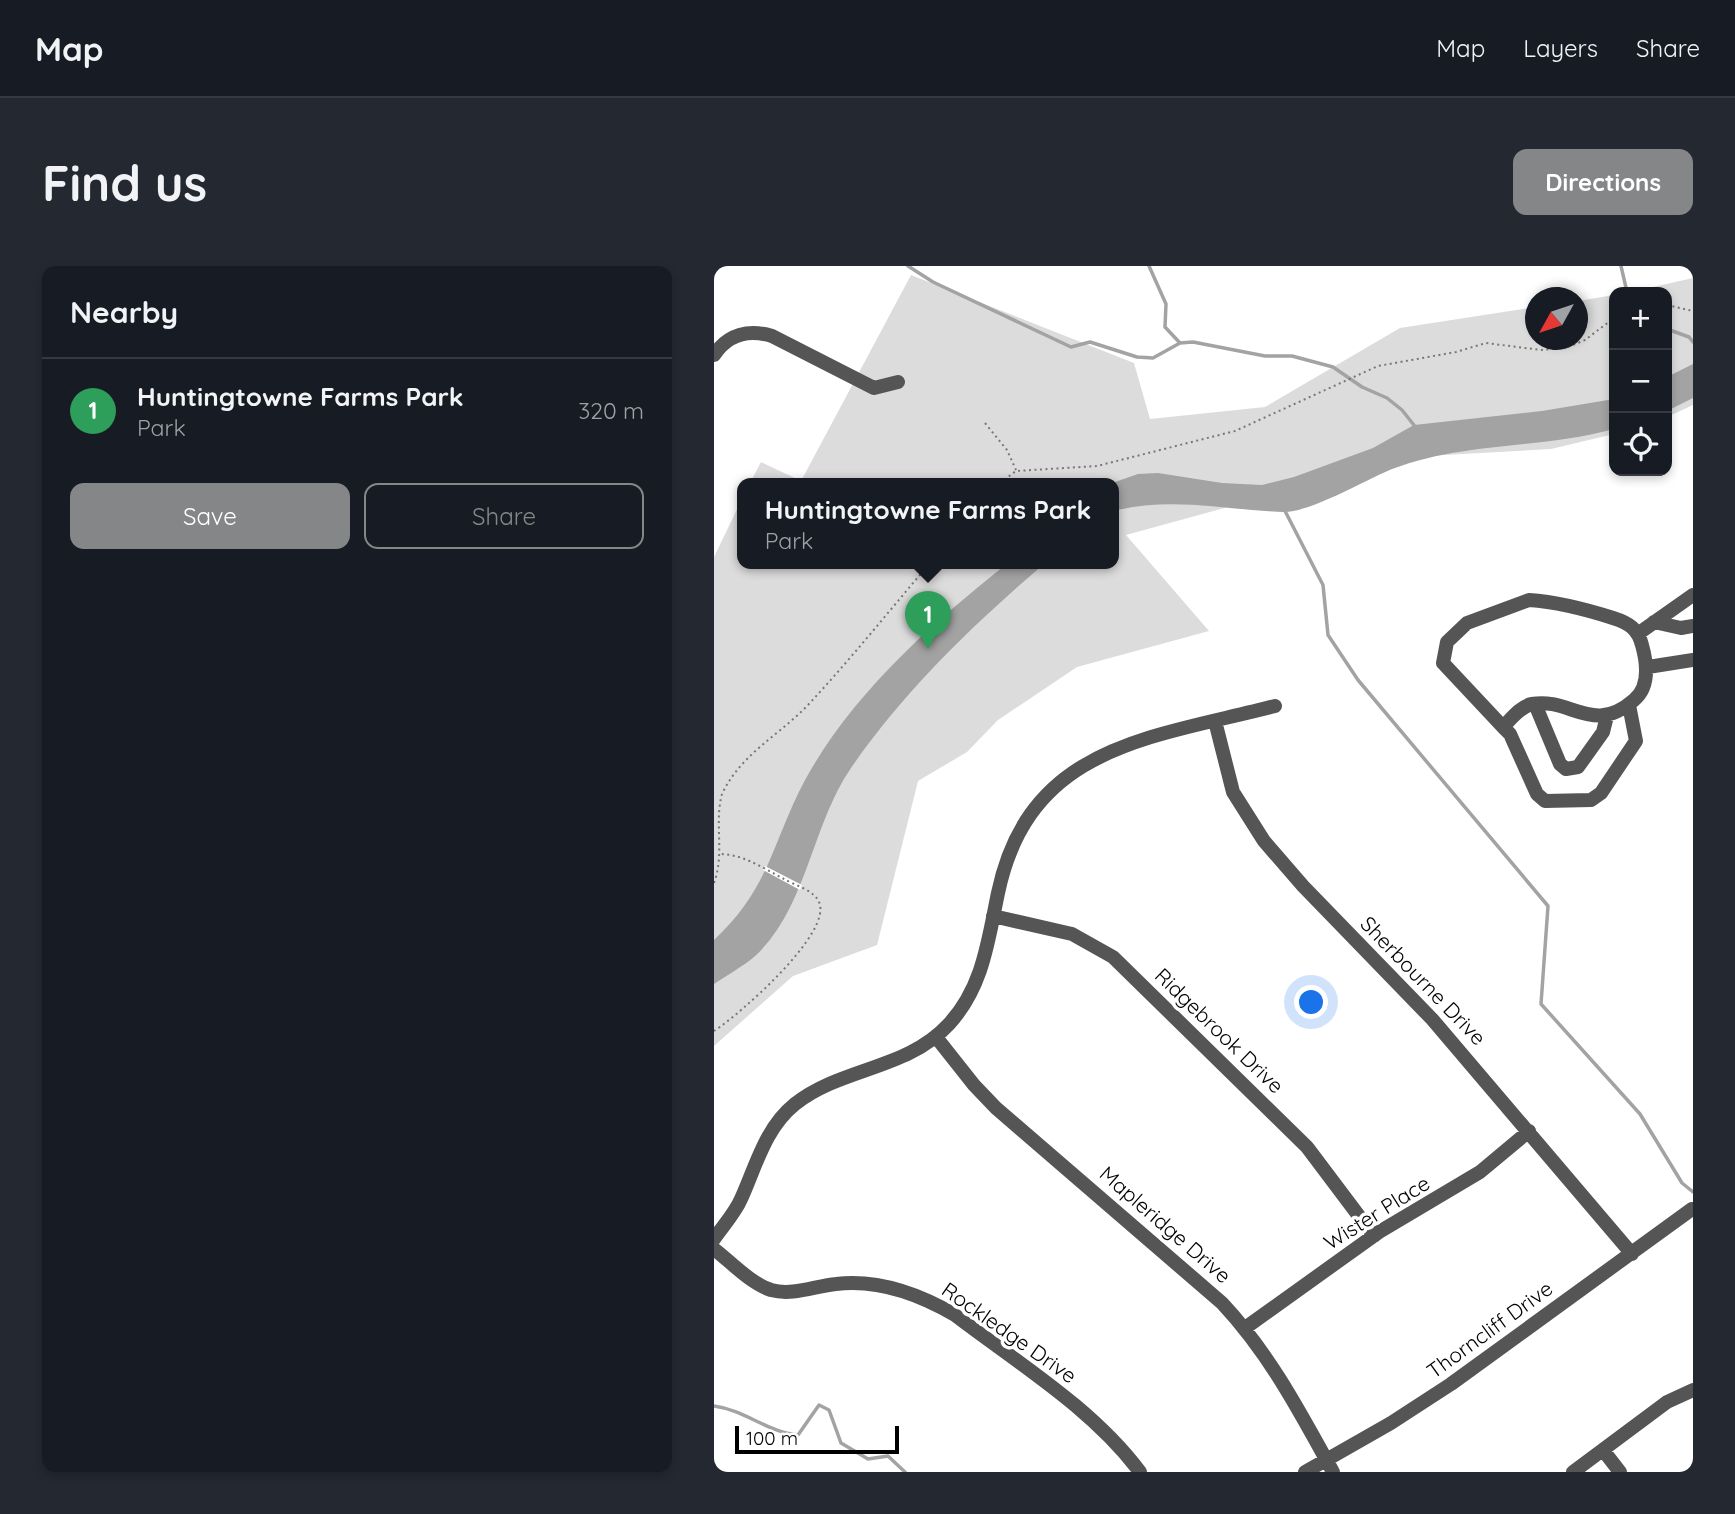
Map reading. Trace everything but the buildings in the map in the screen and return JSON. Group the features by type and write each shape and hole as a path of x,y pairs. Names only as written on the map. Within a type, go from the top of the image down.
{"street":[{"path":"714,355 739,334 759,332 772,335 874,388 898,382"},
{"path":"1639,633 1693,595"},
{"path":"1503,727 1528,705 1535,704 1607,716 1629,705 1639,696 1648,667 1639,633 1625,621 1554,601 1529,600 1467,623 1447,642 1443,663 1503,727 1510,734 1537,794 1545,801 1591,800 1601,793 1636,741 1629,705"},
{"path":"1654,622 1681,628 1693,626"},
{"path":"1648,667 1693,660"},
{"path":"1535,704 1560,764 1566,769 1578,767 1603,732 1607,716"},
{"path":"714,1239 740,1202 768,1136 792,1106 820,1087 898,1060 936,1037 962,1008 979,978 1011,843 1023,822 1054,785 1082,766 1128,745 1275,706"},
{"name":"Sherbourne Drive","path":"1215,721 1233,792 1264,841 1312,895 1432,1018 1632,1254"},
{"name":"Ridgebrook Drive","path":"993,916 1072,934 1113,957 1307,1147 1374,1236"},
{"name":"Mapleridge Drive","path":"936,1037 996,1108 1212,1294 1245,1328 1269,1359 1330,1466"},
{"name":"Wister Place","path":"1245,1328 1374,1236 1480,1172 1529,1131"},
{"name":"Thorncliff Drive","path":"1304,1472 1330,1466 1692,1209"},
{"name":"Rockledge Drive","path":"714,1249 757,1283 778,1292 855,1283 908,1292 932,1302 955,1315 1091,1418 1122,1447 1140,1472"},
{"path":"1573,1472 1667,1402 1693,1390"},
{"path":"1603,1450 1620,1472"}],"path":[{"path":"1672,306 1693,311"},
{"path":"1007,478 1016,471 1097,466 1227,434 1256,424 1371,369 1486,343 1560,349 1581,342 1609,322"},
{"path":"985,423 1007,450 1016,471"},
{"path":"714,883 719,854 716,810 722,794 738,769 759,746 807,706 925,569"},
{"path":"714,1031 771,984 810,934 820,917 821,907 816,897 749,861 732,854 719,854"}],"shaded area":[{"path":"911,275 1134,363 1150,419 1265,407 1400,328 1525,309 1525,350 1588,350 1588,299 1609,296 1609,435 1551,449 1371,459 1228,507 1126,535 1209,631 1077,667 998,720 967,752 918,781 877,945 793,976 714,1046 714,557 737,509 737,569 1119,569 1119,478 803,478"},
{"path":"1693,278 1693,405 1672,415 1672,287 1653,287"},
{"path":"1693,364 1693,398 1672,408 1672,374"},
{"path":"1609,400 1609,430 1586,436 1468,451 1411,463 1383,473 1320,503 1294,511 1177,504 1119,510 1119,481 1138,474 1158,473 1222,483 1262,485 1294,477 1373,448 1414,425 1542,411"},
{"path":"761,462 795,478 753,478"},
{"path":"1001,569 1038,569 941,660 872,739 838,791 797,891 772,937 754,957 714,984 714,940 733,921 759,883 805,780 824,748 870,689 951,610"}],"pier":[{"path":"765,866 802,885 800,890 763,870"}],"waterway":[{"path":"908,266 933,282 1071,347 1090,342 1137,357 1153,358 1180,343 1193,342 1265,356 1292,356 1333,367 1362,387 1387,398 1402,410 1417,429"},
{"path":"1149,266 1166,304 1165,327 1180,343"},
{"path":"1621,266 1626,287"},
{"path":"1672,331 1689,337 1693,342"},
{"path":"1284,509 1323,585 1328,635 1358,680 1548,906 1541,1004 1640,1114 1682,1183 1693,1192"},
{"path":"714,1406 736,1412 776,1430 798,1435 819,1405 829,1410 841,1443 868,1459 888,1456 905,1472"}],"place":[{"name":"Huntingtowne Farms Park","path":"928,649"}]}
